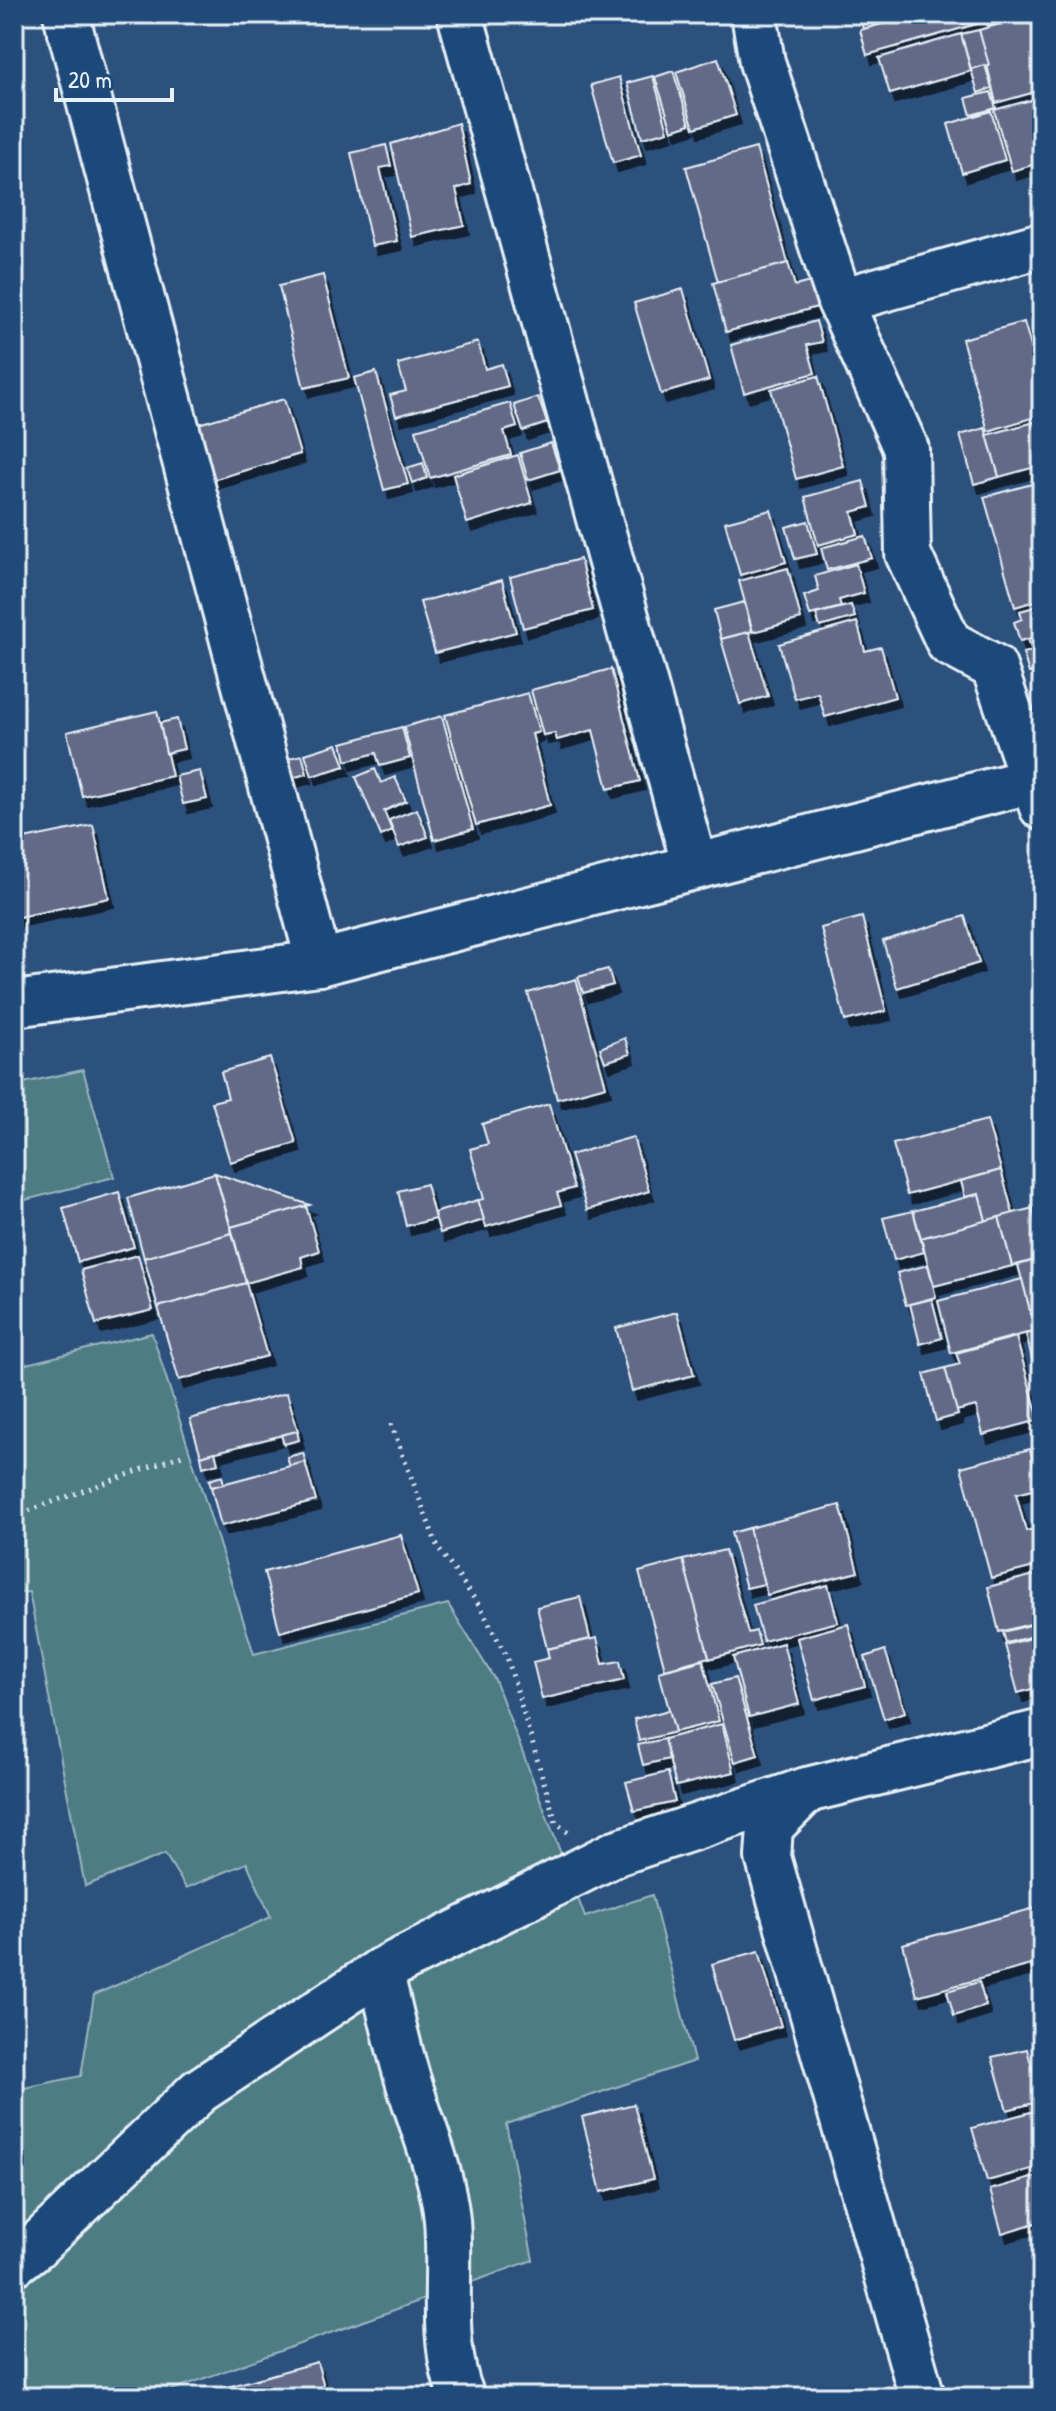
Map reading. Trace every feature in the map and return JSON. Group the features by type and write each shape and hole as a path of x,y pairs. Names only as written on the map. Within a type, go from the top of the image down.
{"street":[{"path":"66,14 319,963"},
{"path":"460,14 695,867"},
{"path":"14,1004 319,963 695,867 1040,788 994,667 949,643 908,554 906,449 840,301 762,62 754,14"},
{"path":"840,301 1042,245"},
{"path":"14,2263 35,2247 199,2091 380,1971 616,1853 807,1790 1042,1732"},
{"path":"807,1790 770,1827 768,1857 922,2397"},
{"path":"380,1971 412,2094 429,2142 447,2219 447,2297 456,2383 462,2397"}],"path":[{"path":"391,1424 438,1548 481,1608 507,1657 556,1823 577,1840 616,1853"},
{"path":"14,1516 182,1455"}],"green space":[{"path":"83,1070 114,1177 14,1203 14,1085"},
{"path":"152,1333 254,1654 448,1604 495,1680 585,1917 652,1895 694,2061 506,2124 533,2260 169,2391 171,2397 14,2397 14,2090 81,2076 94,1995 271,1917 247,1863 186,1888 165,1854 85,1886 29,1592 14,1593 14,1367"}],"building":[{"path":"859,14 919,14 863,29"},
{"path":"919,14 984,14 987,21 867,55 860,30"},
{"path":"984,14 1031,14 988,26"},
{"path":"1035,14 1042,40 1042,90 996,103 979,30"},
{"path":"979,30 989,65 971,69 961,34"},
{"path":"961,34 971,71 890,94 879,58"},
{"path":"718,58 736,115 694,128 676,72"},
{"path":"985,65 992,88 978,93 971,69"},
{"path":"673,71 690,124 672,130 655,77"},
{"path":"653,76 668,131 642,138 627,83"},
{"path":"619,77 641,155 613,163 591,85"},
{"path":"991,92 996,108 971,115 966,98"},
{"path":"1042,97 1042,162 1012,171 994,110"},
{"path":"991,111 1005,160 962,173 948,124"},
{"path":"458,123 471,184 456,189 464,225 412,237 391,144"},
{"path":"386,145 391,166 380,168 397,241 372,246 351,153"},
{"path":"756,148 788,263 718,282 686,167"},
{"path":"788,263 795,286 810,282 817,307 726,332 713,283"},
{"path":"323,275 349,378 304,388 279,286"},
{"path":"683,289 709,380 661,394 634,303"},
{"path":"816,321 822,342 807,345 815,373 744,393 731,345"},
{"path":"1024,322 1042,384 1042,415 988,431 962,339"},
{"path":"478,342 485,369 502,364 508,386 396,416 390,395 406,391 398,364"},
{"path":"376,372 408,484 384,490 354,378"},
{"path":"818,376 843,466 796,479 771,389"},
{"path":"538,397 547,423 523,431 514,405"},
{"path":"284,399 300,454 212,480 195,425"},
{"path":"510,403 517,427 504,431 511,455 430,478 416,430"},
{"path":"1042,420 1042,465 999,477 987,435"},
{"path":"985,428 999,477 974,484 960,435"},
{"path":"551,443 560,470 528,480 520,453"},
{"path":"518,455 532,503 467,523 453,475"},
{"path":"423,463 427,478 412,483 407,468"},
{"path":"1042,468 1042,482 1038,484 1034,470"},
{"path":"863,481 870,507 852,512 858,534 818,545 805,497"},
{"path":"1032,484 1042,519 1042,599 1015,607 984,497"},
{"path":"771,510 786,562 740,575 725,522"},
{"path":"808,521 817,554 795,559 786,527"},
{"path":"865,536 872,558 827,570 821,548"},
{"path":"580,559 593,610 523,628 510,577"},
{"path":"856,564 864,593 839,600 841,607 810,615 804,596 819,591 815,576"},
{"path":"788,568 801,619 753,632 739,581"},
{"path":"502,580 516,632 435,653 420,602"},
{"path":"744,602 752,631 721,639 714,610"},
{"path":"851,605 855,617 820,627 816,614"},
{"path":"1042,605 1042,635 1020,641 1014,622 1022,619 1020,611"},
{"path":"857,622 865,651 881,647 895,697 825,717 818,693 795,699 779,644"},
{"path":"749,632 768,696 740,704 721,639"},
{"path":"1042,635 1042,670 1029,673 1023,653 1032,651 1028,639"},
{"path":"611,669 640,781 608,789 593,730 557,740 555,733 543,735 531,690"},
{"path":"528,693 539,732 532,734 550,805 476,825 445,715"},
{"path":"157,711 172,776 82,796 67,732"},
{"path":"442,716 473,829 434,840 404,727"},
{"path":"177,719 184,749 166,753 160,723"},
{"path":"402,727 410,758 380,766 376,753 346,761 342,743"},
{"path":"337,744 345,766 312,776 305,754"},
{"path":"302,755 307,774 283,780 278,761"},
{"path":"375,769 381,783 395,777 406,801 384,811 392,831 381,836 356,777"},
{"path":"200,771 207,799 183,804 176,776"},
{"path":"417,809 428,837 399,847 389,820"},
{"path":"93,825 109,898 14,918 14,841"},
{"path":"965,916 979,963 897,988 883,941"},
{"path":"862,917 886,1011 845,1021 821,928"},
{"path":"608,969 613,985 583,993 578,977"},
{"path":"576,979 606,1086 557,1099 528,993"},
{"path":"625,1038 630,1054 605,1062 600,1048"},
{"path":"270,1058 296,1143 230,1162 212,1102 228,1098 221,1072"},
{"path":"549,1104 574,1188 557,1193 561,1205 486,1227 478,1200 484,1199 470,1149 488,1144 482,1124"},
{"path":"987,1120 1001,1170 907,1195 893,1144"},
{"path":"633,1137 649,1191 587,1210 570,1155"},
{"path":"1001,1170 1013,1214 986,1221 979,1194 965,1197 961,1181"},
{"path":"215,1173 232,1233 144,1258 128,1198"},
{"path":"215,1173 310,1205 231,1227"},
{"path":"426,1184 435,1219 406,1226 398,1191"},
{"path":"119,1192 134,1247 78,1262 63,1208"},
{"path":"979,1194 986,1221 921,1238 913,1211"},
{"path":"478,1200 484,1220 440,1233 434,1213"},
{"path":"306,1206 319,1251 301,1257 303,1267 246,1283 231,1227"},
{"path":"1033,1208 1042,1258 1012,1266 999,1217"},
{"path":"913,1211 924,1252 894,1260 883,1218"},
{"path":"999,1217 1012,1266 934,1286 921,1238"},
{"path":"232,1233 246,1283 158,1307 144,1258"},
{"path":"138,1255 153,1310 96,1324 81,1270"},
{"path":"1039,1259 1042,1324 1034,1326 1018,1265"},
{"path":"928,1265 936,1297 906,1305 897,1273"},
{"path":"1022,1279 1035,1331 951,1353 938,1301"},
{"path":"246,1283 267,1356 179,1380 158,1307"},
{"path":"932,1299 942,1338 920,1344 910,1304"},
{"path":"677,1312 694,1375 632,1391 616,1328"},
{"path":"1042,1330 1042,1390 1040,1391 1026,1334"},
{"path":"1016,1337 1039,1420 983,1435 976,1406 956,1411 945,1368 960,1364 956,1353"},
{"path":"945,1368 958,1415 936,1421 924,1374"},
{"path":"287,1393 298,1431 201,1456 190,1419"},
{"path":"297,1431 299,1440 284,1444 281,1435"},
{"path":"1030,1449 1040,1488 1016,1494 1026,1531 1042,1527 1042,1565 991,1578 961,1467"},
{"path":"215,1452 218,1463 203,1467 201,1456"},
{"path":"303,1453 306,1463 290,1467 287,1457"},
{"path":"305,1462 316,1501 221,1526 211,1487"},
{"path":"222,1476 224,1484 211,1487 209,1480"},
{"path":"840,1505 858,1572 767,1595 749,1528"},
{"path":"749,1528 764,1584 746,1588 731,1533"},
{"path":"401,1535 418,1594 280,1632 264,1572"},
{"path":"725,1550 748,1633 756,1631 760,1645 709,1659 683,1560"},
{"path":"683,1560 709,1657 665,1669 639,1572"},
{"path":"1042,1573 1042,1621 999,1632 988,1587"},
{"path":"828,1585 838,1622 763,1641 753,1605"},
{"path":"580,1597 590,1639 547,1649 537,1607"},
{"path":"848,1624 865,1686 814,1700 797,1638"},
{"path":"1034,1624 1037,1635 1006,1643 1003,1632"},
{"path":"1042,1635 1042,1686 1018,1693 1005,1645"},
{"path":"597,1638 603,1664 620,1661 624,1680 542,1699 533,1662 549,1658 547,1649"},
{"path":"783,1643 799,1704 749,1717 733,1657"},
{"path":"885,1650 905,1712 884,1719 865,1657"},
{"path":"703,1660 719,1721 675,1732 659,1672"},
{"path":"735,1678 758,1755 735,1762 712,1684"},
{"path":"669,1710 675,1732 639,1741 634,1719"},
{"path":"722,1724 734,1772 676,1786 664,1739"},
{"path":"664,1739 669,1759 643,1765 638,1745"},
{"path":"668,1772 675,1802 634,1811 626,1782"},
{"path":"1042,1906 1042,1962 917,1996 903,1944"},
{"path":"759,1951 781,2026 734,2040 712,1964"},
{"path":"1042,1963 1042,1990 1038,1992 1031,1966"},
{"path":"979,1982 986,2006 954,2016 947,1991"},
{"path":"1027,2049 1041,2101 1007,2110 992,2057"},
{"path":"634,2104 653,2179 601,2192 582,2117"},
{"path":"1042,2109 1042,2166 987,2181 972,2128"},
{"path":"1042,2175 1042,2221 1002,2233 990,2190"},
{"path":"317,2362 327,2397 211,2397 210,2392"}]}
